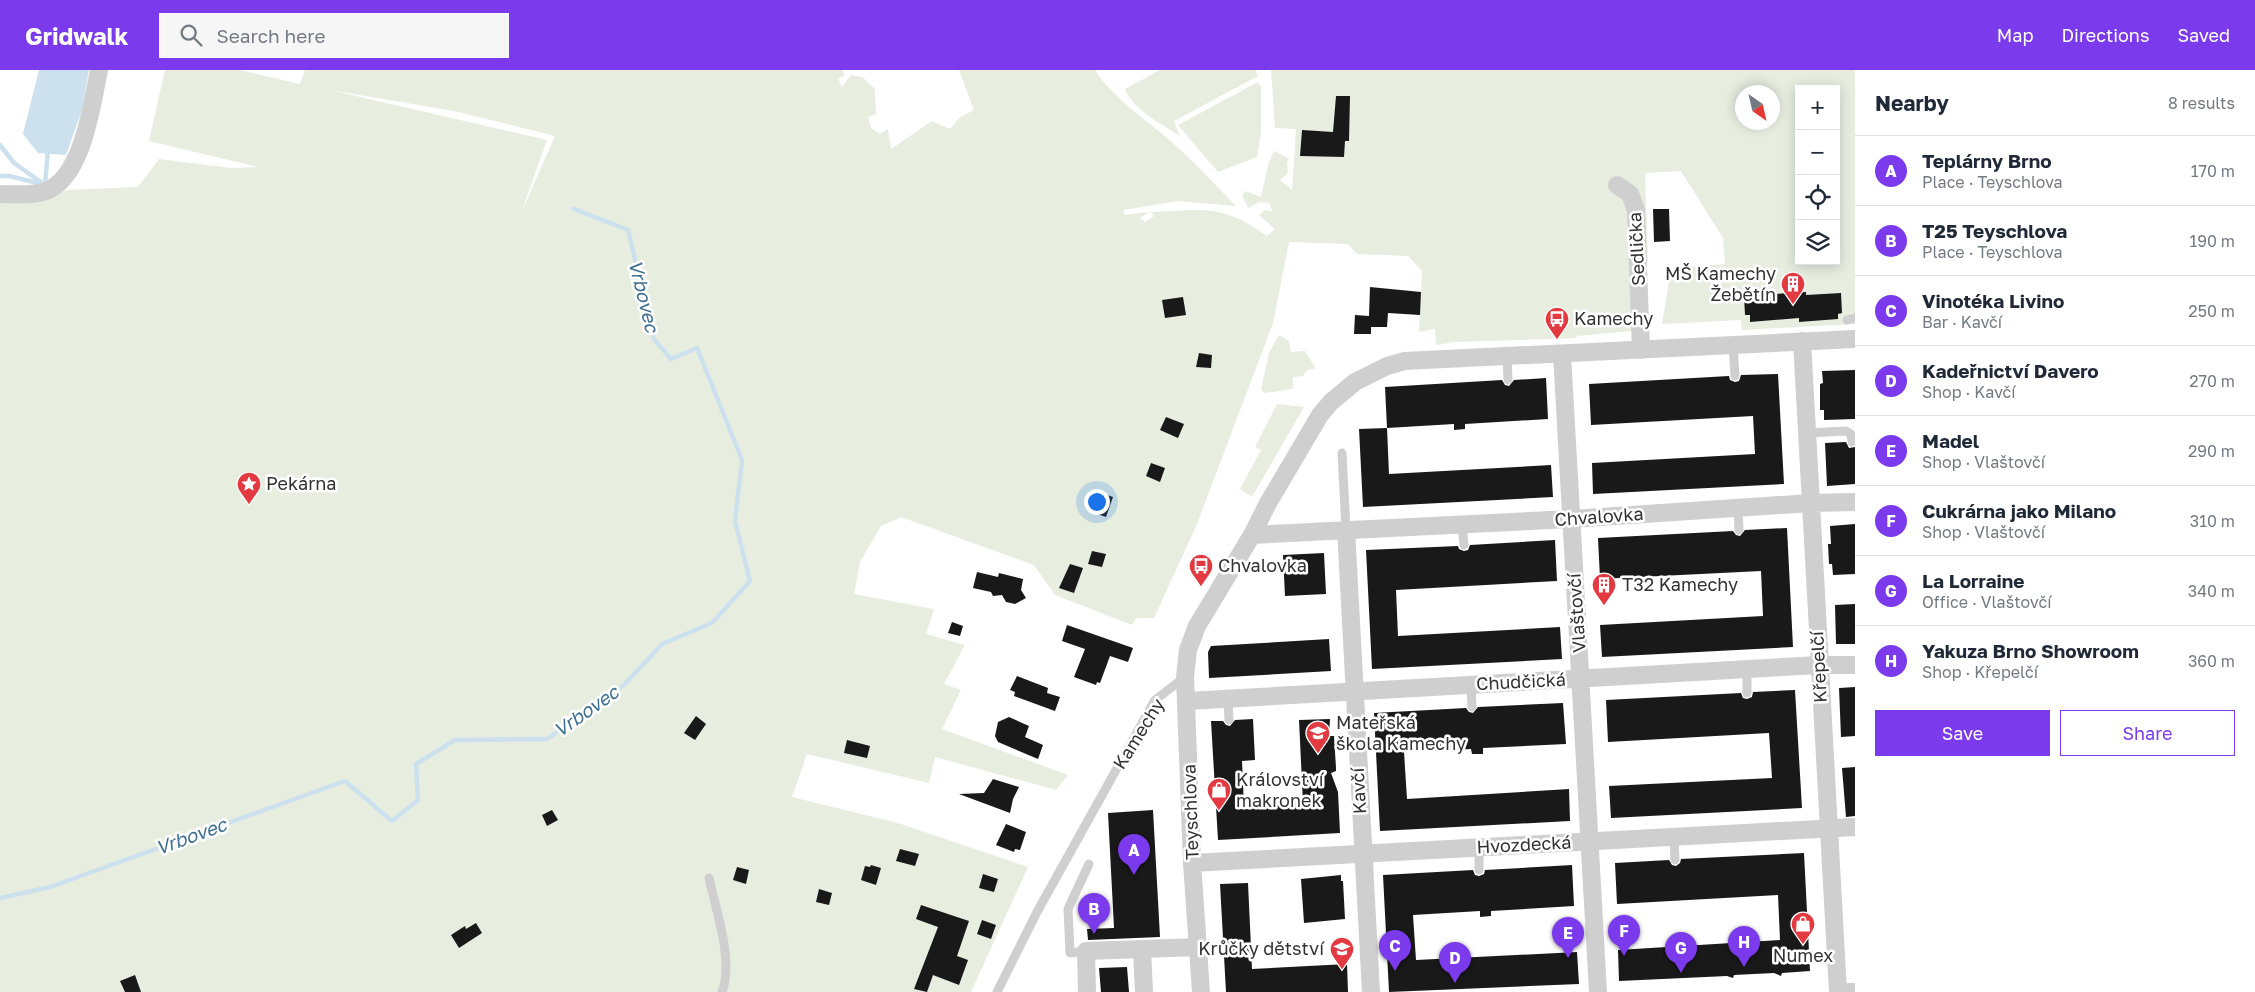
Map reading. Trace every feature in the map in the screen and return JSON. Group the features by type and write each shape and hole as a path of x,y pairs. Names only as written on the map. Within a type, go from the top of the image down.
{"street":[{"path":"0,194 29,195 48,190 60,181 76,162 87,127 99,70"},
{"name":"Sedlička","path":"1617,185 1630,194 1636,210 1641,350"},
{"path":"1185,677 1188,650 1197,626 1252,535 1267,505 1320,415 1331,402 1355,382 1388,366 1405,361 1855,339"},
{"name":"Křepelčí","path":"1802,341 1838,992"},
{"name":"Vlaštovčí","path":"1562,354 1598,992"},
{"name":"Chvalovka","path":"1252,535 1855,502"},
{"name":"Kavčí","path":"1346,529 1371,992"},
{"name":"Chudčická","path":"1187,701 1354,690 1819,665 1855,665"},
{"name":"Teyschlova","path":"1185,677 1192,863 1201,992"},
{"name":"Hvozdecká","path":"1192,863 1855,827"},
{"path":"1088,992 1086,951 1199,946"},
{"path":"1142,949 1144,992"},
{"path":"1849,992 1855,992"}],"lane":[{"path":"1733,345 1735,376"},
{"path":"1507,356 1508,380"},
{"path":"1807,433 1846,431 1850,434 1852,442"},
{"path":"1342,453 1346,529"},
{"path":"1738,508 1739,530"},
{"path":"1462,524 1464,545"},
{"path":"1747,669 1747,693"},
{"name":"Kamechy","path":"997,992 1036,912 1155,700 1185,677"},
{"path":"1471,684 1472,707"},
{"path":"1228,698 1229,720"},
{"path":"1674,837 1675,860"},
{"path":"1479,847 1480,870"},
{"path":"1086,951 1070,953 1068,910 1089,864"},
{"path":"709,878 727,960 726,983 722,992"}],"shaded area":[{"path":"165,70 240,70 300,84 305,70 843,70 844,76 838,78 842,87 851,75 862,77 875,89 876,114 868,117 871,128 880,134 888,129 891,149 932,121 950,129 959,118 974,110 959,70 1095,70 1112,91 1184,153 1236,206 1178,201 1123,210 1125,215 1149,212 1140,218 1145,222 1154,216 1150,212 1211,211 1237,218 1267,236 1275,229 1259,215 1265,210 1272,211 1269,203 1259,202 1248,208 1242,195 1245,191 1261,197 1268,165 1274,151 1289,159 1287,163 1288,173 1280,180 1292,190 1296,129 1275,128 1271,70 1855,70 1855,324 1742,330 1741,320 1662,324 1671,269 1725,264 1723,238 1681,171 1645,173 1648,261 1633,263 1632,331 1577,336 1576,338 1455,342 1436,345 1435,329 1419,332 1422,271 1408,256 1357,254 1348,244 1289,242 1273,323 1197,524 1154,618 1136,618 1132,625 1055,595 1034,565 901,517 881,526 860,562 854,594 934,609 926,634 965,645 944,684 961,690 942,729 1068,775 1056,790 935,757 929,783 807,754 792,797 898,823 1028,867 971,992 0,992 0,200 31,203 67,190 138,187 159,159 231,168 258,167 149,141","holes":["330,90 454,111 555,136 521,213 547,140"]},
{"path":"1160,70 1255,70 1258,76 1174,121 1180,136 1141,110 1134,104 1125,89"},
{"path":"1258,82 1261,87 1261,133 1257,157 1218,172 1178,125"},
{"path":"1279,335 1289,341 1291,352 1305,351 1315,367 1314,369 1307,370 1303,376 1293,377 1293,389 1264,393 1261,389 1269,353"},
{"path":"1277,404 1304,407 1252,497 1240,489 1261,450 1255,447"}],"water":[{"path":"39,70 89,70 82,110 66,155 38,153 23,134"}],"building":[{"path":"1336,96 1350,96 1349,141 1345,141 1344,157 1300,156 1302,130 1333,132"},
{"path":"1653,209 1669,209 1670,241 1654,242"},
{"path":"1370,287 1421,292 1420,315 1388,313 1387,327 1371,327 1371,334 1354,334 1355,315 1369,316"},
{"name":"MŠ Kamechy Žebětín","path":"1806,292 1806,295 1841,293 1842,313 1838,314 1838,319 1799,322 1799,318 1750,322 1750,315 1745,315 1744,296"},
{"path":"1183,297 1186,315 1165,318 1162,300"},
{"path":"1199,353 1212,355 1211,368 1196,367"},
{"path":"1855,370 1855,419 1824,420 1824,410 1820,410 1820,384 1823,383 1822,371"},
{"path":"1778,374 1784,484 1593,494 1592,463 1755,454 1753,416 1591,425 1589,384 1729,376 1730,380 1735,382 1739,381 1741,375"},
{"path":"1546,378 1548,419 1465,424 1465,429 1454,430 1454,424 1387,428 1385,387 1502,380 1505,385 1509,386 1514,380"},
{"path":"1166,417 1184,424 1178,438 1160,430"},
{"path":"1387,428 1389,474 1551,465 1553,497 1363,507 1359,429"},
{"path":"1846,442 1849,448 1855,447 1855,484 1827,486 1825,443"},
{"path":"1151,463 1165,468 1160,482 1146,476"},
{"path":"1098,492 1113,497 1106,517 1091,512"},
{"path":"1855,524 1855,574 1833,575 1832,564 1829,564 1828,544 1831,544 1830,526"},
{"path":"1787,528 1793,647 1602,657 1600,625 1763,616 1761,571 1600,579 1598,538 1733,531 1736,535 1740,536 1745,530"},
{"path":"1555,540 1557,581 1396,590 1398,636 1560,627 1562,659 1372,669 1366,550 1458,546 1459,549 1464,551 1468,550 1470,545"},
{"path":"1092,551 1106,554 1102,567 1088,564"},
{"path":"1324,553 1326,594 1285,596 1283,555"},
{"path":"1070,564 1083,568 1074,593 1059,588"},
{"path":"977,572 998,577 999,573 1023,579 1021,590 1026,598 1015,604 1006,602 1002,595 993,596 991,592 973,588"},
{"path":"1855,604 1855,644 1836,644 1835,605"},
{"path":"952,622 963,626 960,636 948,633"},
{"path":"1067,625 1133,648 1128,662 1110,656 1100,683 1097,682 1096,685 1074,677 1085,649 1062,641"},
{"path":"1329,639 1331,671 1209,678 1208,652 1211,646"},
{"path":"1017,676 1048,688 1047,693 1060,697 1055,711 1014,696 1015,692 1010,690"},
{"path":"1855,687 1855,736 1841,737 1839,688"},
{"path":"1795,690 1802,808 1611,818 1609,786 1772,778 1769,733 1608,742 1606,700 1741,693 1743,698 1747,699 1752,697 1753,692"},
{"path":"1563,703 1566,744 1483,748 1483,754 1472,754 1471,749 1404,752 1407,799 1569,789 1570,821 1380,831 1374,713 1466,708 1469,712 1473,713 1478,707"},
{"path":"696,716 706,724 695,740 684,733"},
{"path":"1009,717 1029,726 1025,737 1043,745 1038,759 998,742 995,736 998,722"},
{"path":"1253,719 1255,760 1242,761 1244,806 1303,803 1299,720 1330,719 1329,736 1334,736 1336,768 1336,771 1331,773 1338,792 1340,833 1218,840 1211,721 1223,721 1226,725 1230,726 1235,720"},
{"path":"847,740 870,746 867,758 844,753"},
{"path":"1855,767 1855,816 1846,817 1842,768"},
{"path":"993,779 1019,787 1013,799 1010,813 959,794 984,793"},
{"path":"552,810 558,820 547,826 542,815"},
{"path":"1153,810 1160,937 1088,940 1087,929 1114,928 1108,813"},
{"path":"1006,824 1026,832 1020,850 1015,849 1014,852 996,845"},
{"path":"900,849 919,854 915,866 896,861"},
{"path":"1804,853 1810,971 1782,973 1781,976 1774,973 1734,975 1733,978 1727,976 1619,981 1618,950 1780,940 1778,895 1617,904 1615,863 1669,860 1672,865 1676,866 1680,863 1681,859"},
{"path":"871,865 881,868 876,885 861,880 865,866 870,867"},
{"path":"1572,865 1574,906 1491,911 1491,916 1480,917 1480,911 1413,915 1416,960 1577,952 1579,984 1389,992 1383,875 1473,870 1475,875 1479,876 1484,874 1485,870"},
{"path":"737,867 749,870 746,884 733,880"},
{"path":"983,874 998,879 994,892 979,888"},
{"path":"1341,875 1345,919 1304,923 1301,879"},
{"path":"1248,883 1252,969 1347,964 1348,992 1226,992 1220,884"},
{"path":"819,889 832,893 829,905 816,902"},
{"path":"921,905 969,921 957,956 968,960 959,985 933,975 927,992 914,989 938,927 916,919"},
{"path":"982,920 996,925 991,939 977,934"},
{"path":"476,923 482,933 459,948 451,935 465,926 466,929"},
{"path":"1127,967 1129,992 1101,992 1099,968"},
{"path":"135,975 141,992 125,992 120,981"}],"waterway":[{"name":"Vrbovec","path":"0,145 14,163 45,185"},
{"path":"45,185 48,149"},
{"path":"0,176 9,176 42,184"},
{"name":"Vrbovec","path":"0,898 50,887 345,781 392,821 418,800 416,764 455,740 547,739 624,685 662,644 712,623 750,581 735,521 742,460 697,348 671,359 654,339 628,230 574,209"}],"place":[{"name":"MŠ Kamechy Žebětín","path":"1793,305"},
{"name":"Kamechy","path":"1557,340"},
{"name":"Pekárna","path":"249,505"},
{"name":"Chvalovka","path":"1201,587"},
{"name":"T32 Kamechy","path":"1604,606"},
{"name":"Mateřská škola Kamechy","path":"1318,754"},
{"name":"Království makronek","path":"1219,811"},
{"name":"Teplárny Brno","path":"1134,875"},
{"name":"T25 Teyschlova","path":"1094,934"},
{"name":"Numex","path":"1803,945"},
{"name":"Cukrárna jako Milano","path":"1624,956"},
{"name":"Madel","path":"1568,958"},
{"name":"Yakuza Brno Showroom","path":"1744,967"},
{"name":"Krůčky dětství","path":"1342,970"},
{"name":"Vinotéka Livino","path":"1395,971"},
{"name":"La Lorraine","path":"1681,973"},
{"name":"Kadeřnictví Davero","path":"1455,983"}]}
